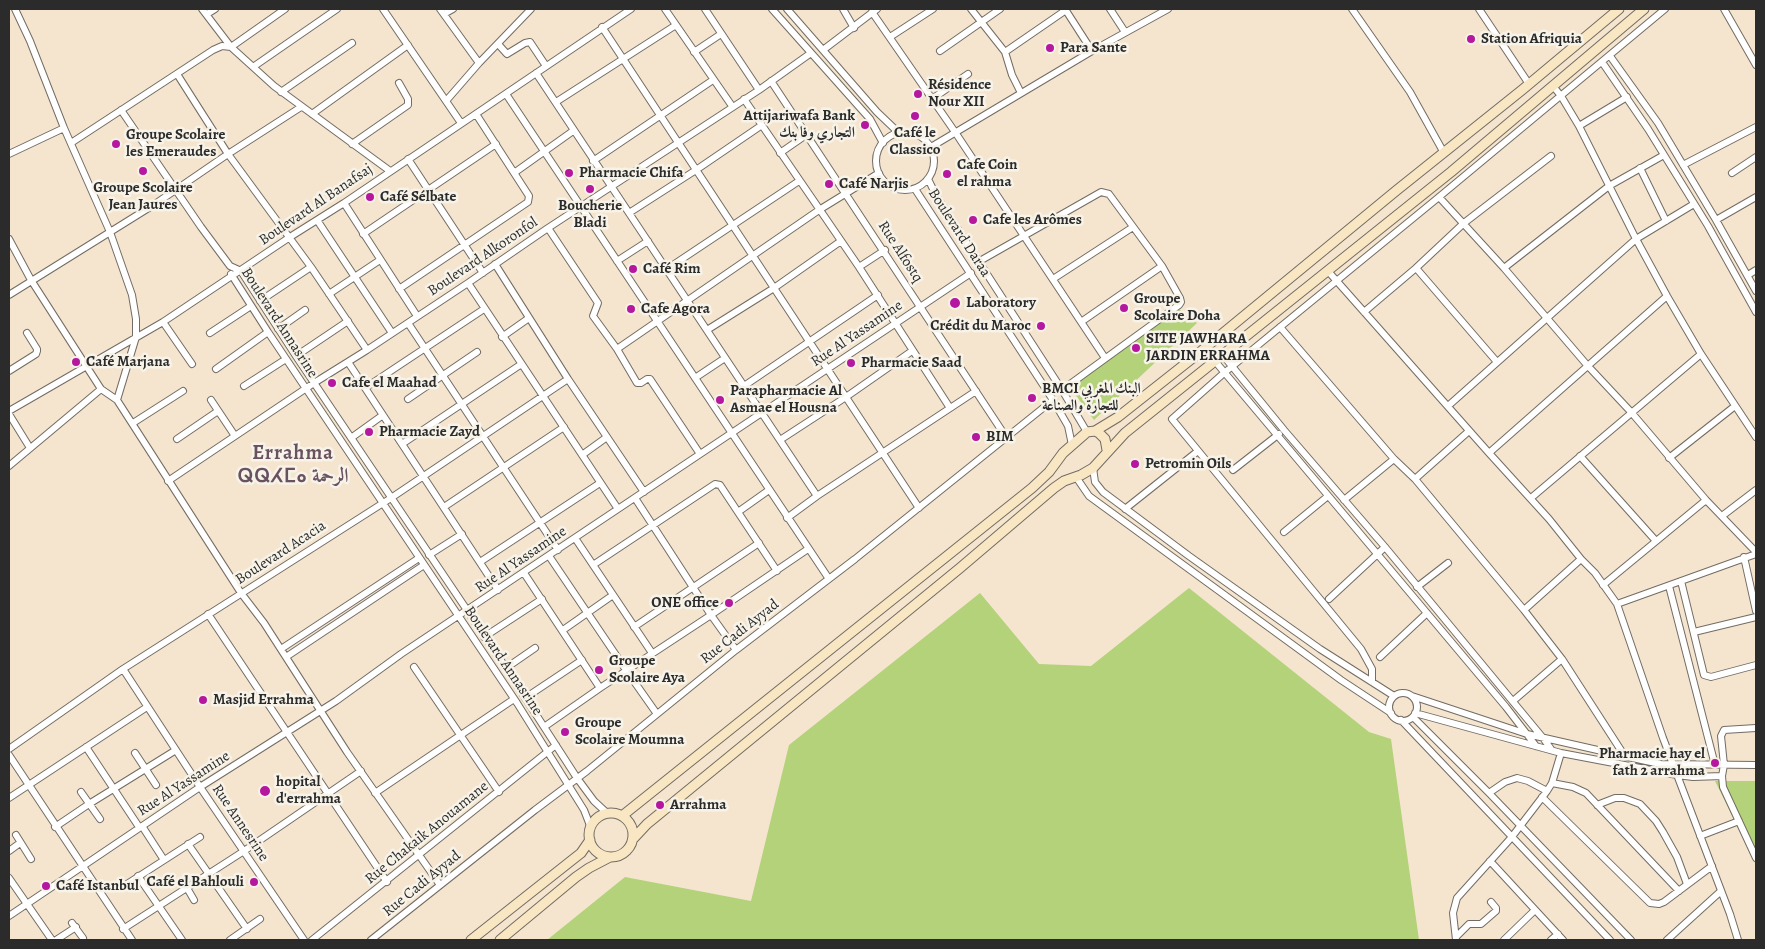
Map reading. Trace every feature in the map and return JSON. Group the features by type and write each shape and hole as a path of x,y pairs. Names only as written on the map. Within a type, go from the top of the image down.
{"main road":[{"path":"622,816 1043,478 1060,457 1072,446 1091,432 1118,417 1194,357 1529,84 1618,9"},
{"path":"500,940 582,872 610,857 621,855 627,851 633,839 647,824 960,568 1054,488 1064,481 1093,468 1107,450 1125,433 1451,172 1644,9"},
{"path":"1091,432 1100,433 1105,439 1107,450"},
{"path":"1055,465 1053,470 1054,476 1064,481"},
{"path":"471,940 581,853 590,840 591,828 597,819 608,814 622,816 631,825 633,839"},
{"path":"590,840 598,852 610,857"}],"street":[{"path":"15,9 30,41 64,128 110,232 132,296 136,319 136,337 117,400"},
{"path":"215,9 205,12 231,47 281,92 390,171"},
{"path":"71,143 213,50 222,46 231,47 285,9"},
{"path":"253,67 337,9"},
{"path":"383,9 461,123"},
{"path":"453,9 442,12 479,63"},
{"path":"446,101 479,63 531,9"},
{"name":"Boulevard Al Banafsaj","path":"9,412 85,365 163,322 344,203 631,9"},
{"path":"665,9 732,106"},
{"path":"705,9 759,90"},
{"path":"772,9 870,119 883,143"},
{"path":"787,9 877,112 899,133"},
{"path":"843,9 854,28"},
{"path":"890,37 933,9"},
{"path":"971,9 1005,52 1012,75 1021,93"},
{"path":"940,51 1000,9"},
{"path":"1110,9 1126,32"},
{"path":"931,147 1126,32 1156,12 1168,9"},
{"path":"1352,9 1410,92 1444,153"},
{"path":"1480,9 1529,84"},
{"path":"1372,682 1372,669 1361,649 1172,419 1224,372 1439,197 1665,9"},
{"path":"1724,9 1756,65"},
{"path":"1005,52 1066,10 1092,51"},
{"path":"823,50 875,11 890,37 1105,358"},
{"path":"556,102 676,25"},
{"path":"602,27 919,508"},
{"path":"694,52 721,34"},
{"path":"498,44 508,54 525,43 530,42 546,66"},
{"path":"281,92 352,43"},
{"path":"312,114 408,45"},
{"name":"Boulevard Alkoronfol","path":"168,481 306,388 408,323 677,142 759,90 811,53"},
{"path":"1610,56 1649,110 1716,220 1756,291"},
{"path":"1602,62 1627,97 1708,226 1756,312"},
{"path":"536,72 573,131 817,496"},
{"path":"177,74 228,154 290,237 367,350"},
{"path":"932,99 968,74"},
{"path":"593,161 713,80"},
{"name":"Rue Alfostq","path":"771,81 1006,437"},
{"path":"352,144 408,105 408,99 399,83"},
{"path":"1553,86 1579,126 1636,240 1667,296 1701,354 1735,406 1754,427 1756,437"},
{"path":"506,94 580,208 829,579"},
{"path":"1579,126 1627,97"},
{"path":"744,99 878,295 912,352 950,408"},
{"path":"9,295 175,191 301,107"},
{"path":"121,110 175,191 230,266"},
{"path":"399,289 528,202 529,196 476,114"},
{"path":"629,214 762,125"},
{"path":"1683,165 1756,127"},
{"path":"9,154 64,128"},
{"path":"514,173 573,131"},
{"path":"899,133 917,135 931,147 934,164 928,179 915,189 904,190 895,188 887,184 879,173 877,157 883,143 888,138 899,133"},
{"path":"780,153 806,135"},
{"path":"363,234 496,144"},
{"path":"1504,268 1609,186 1664,155"},
{"path":"1364,312 1464,224 1551,156"},
{"path":"1732,173 1756,157"},
{"path":"408,159 483,273"},
{"path":"1640,168 1666,221"},
{"path":"617,349 819,210 879,173"},
{"name":"Boulevard Daraa","path":"928,179 937,197 978,262 1091,432"},
{"path":"666,269 799,181"},
{"name":"Boulevard Daraa","path":"915,189 1053,400 1068,426 1072,446"},
{"path":"978,262 1101,192 1109,194 1162,266 1180,298 1180,305 1062,390"},
{"path":"1439,197 1504,268 1587,365 1631,412 1706,500 1756,553 1617,604"},
{"path":"1716,220 1756,197"},
{"path":"344,203 417,316"},
{"path":"1448,406 1636,240 1694,204"},
{"path":"317,220 392,333"},
{"path":"548,228 598,303 593,316 617,349 637,382 641,383 647,379 650,380 700,454"},
{"path":"1053,279 1134,228"},
{"path":"9,239 32,280 101,389 117,400 133,423 168,481 241,593 264,622 375,793 440,885"},
{"path":"617,261 648,241"},
{"path":"707,330 774,288 841,241"},
{"path":"859,267 884,250"},
{"path":"329,294 380,260"},
{"path":"495,264 568,379 644,492"},
{"name":"Boulevard Annasrine","path":"591,828 584,810 514,699 231,277 230,266 241,271 466,611 506,668 577,778 594,801 608,814"},
{"path":"1081,322 1162,266"},
{"path":"260,301 311,267"},
{"path":"1416,268 1497,362"},
{"path":"1328,270 1531,498 1581,559 1595,573 1617,604 1673,764 1738,940"},
{"path":"1748,275 1756,270"},
{"name":"Rue Al Yassamine","path":"9,916 200,787 321,710 731,432 971,273"},
{"path":"468,283 520,365 618,509"},
{"path":"744,386 878,295"},
{"path":"1489,453 1667,296"},
{"path":"210,333 250,306"},
{"path":"365,388 484,309"},
{"path":"278,329 305,310"},
{"path":"502,337 530,318"},
{"path":"296,356 348,321"},
{"path":"163,322 192,364"},
{"path":"408,323 502,468 558,550"},
{"path":"1280,327 1414,480 1524,610 1562,659 1624,756"},
{"path":"216,369 268,332"},
{"path":"9,371 36,354 37,349 26,333"},
{"path":"408,400 477,352"},
{"path":"780,440 846,398 912,352"},
{"path":"1531,498 1701,354"},
{"path":"1218,357 1232,366 1513,701 1551,750"},
{"path":"1218,357 1224,372 1528,734 1536,746"},
{"path":"695,378 725,358"},
{"path":"244,386 286,359"},
{"path":"348,362 498,590"},
{"path":"402,444 520,365"},
{"name":"Boulevard Acacia","path":"9,749 123,669 391,498 568,379"},
{"path":"9,466 101,389"},
{"path":"787,518 817,496 976,391"},
{"path":"133,423 183,392"},
{"path":"211,400 235,436"},
{"name":"Rue Cadi Ayyad","path":"371,940 1053,400"},
{"path":"1669,458 1735,406"},
{"path":"177,439 218,411"},
{"path":"9,412 30,448"},
{"path":"351,438 383,415"},
{"path":"444,507 564,427"},
{"path":"1233,470 1284,430"},
{"path":"1414,480 1469,430"},
{"path":"582,455 608,437"},
{"path":"1125,509 1198,451"},
{"path":"1580,456 1656,541"},
{"path":"1344,500 1394,459"},
{"path":"1093,468 1094,478 1100,490 1125,509 1297,632 1394,696"},
{"path":"1076,477 1089,496 1341,680 1400,720 1610,940"},
{"path":"480,562 600,483"},
{"path":"593,564 715,484 720,485 777,570"},
{"path":"738,512 769,490"},
{"path":"1722,516 1756,490"},
{"path":"1284,532 1328,496"},
{"path":"636,498 711,615 736,650"},
{"path":"1603,585 1706,500"},
{"path":"429,555 462,534"},
{"path":"575,538 652,653"},
{"path":"634,627 759,543"},
{"path":"1329,599 1385,547"},
{"path":"544,727 808,549"},
{"path":"549,556 657,714"},
{"path":"1744,557 1756,611"},
{"path":"281,649 419,558"},
{"path":"1524,610 1581,559"},
{"path":"1417,587 1448,563"},
{"path":"286,657 424,565"},
{"path":"524,573 600,688"},
{"path":"1682,581 1702,671 1710,677 1756,665"},
{"path":"1669,586 1715,765"},
{"path":"563,630 613,595"},
{"path":"484,637 542,599"},
{"path":"1380,657 1427,613"},
{"path":"208,614 387,882"},
{"path":"1694,632 1756,617"},
{"path":"506,668 535,648"},
{"path":"1513,701 1562,659"},
{"path":"525,698 582,660"},
{"path":"414,667 499,792"},
{"name":"Rue Annesrine","path":"123,669 200,787 304,940"},
{"path":"1390,713 1390,704 1394,696 1403,693 1528,734 1653,762 1756,765"},
{"path":"1400,720 1409,719 1414,715 1417,705 1412,696"},
{"path":"375,793 514,699"},
{"path":"9,798 147,707"},
{"path":"1414,715 1561,753 1677,775 1694,777 1722,776"},
{"path":"1414,715 1630,940"},
{"path":"1756,728 1728,730 1722,732 1721,736 1724,765 1722,776 1725,792 1756,858"},
{"name":"Rue Chakaik Anouamane","path":"312,940 387,882 556,745"},
{"path":"86,747 164,860"},
{"path":"55,827 176,750"},
{"path":"135,753 156,785"},
{"path":"1456,938 1453,913 1455,902 1462,891 1511,838 1552,783 1561,753"},
{"path":"9,755 124,929 129,940"},
{"path":"124,929 244,851 361,771"},
{"path":"1489,792 1505,782 1517,778 1528,781 1544,794 1648,902 1662,903 1712,866"},
{"path":"1552,783 1582,790 1679,891"},
{"path":"81,792 100,820"},
{"path":"1597,805 1615,798 1624,798 1640,804 1656,821 1663,832 1677,857 1687,884"},
{"path":"1700,836 1739,821"},
{"path":"16,835 31,859"},
{"path":"127,884 200,837"},
{"path":"9,851 20,843"},
{"path":"188,844 247,929"},
{"path":"1490,861 1563,940"},
{"path":"138,876 182,940"},
{"path":"9,878 52,940"},
{"path":"186,888 194,900"},
{"path":"1667,940 1721,891"},
{"path":"1456,938 1469,924 1481,924 1496,911 1491,902"},
{"path":"1504,940 1535,910"},
{"path":"230,940 260,919"},
{"path":"56,940 74,925 83,938"},
{"path":"1551,940 1558,934"}],"green space":[{"path":"1179,309 1197,323 1094,420 1069,386"},
{"path":"1189,588 1369,732 1391,739 1419,940 547,940 625,877 751,901 789,745 980,593 1039,664 1091,666"},
{"path":"1715,781 1756,781 1756,865 1720,791"}],"place":[{"name":"Station Afriquia","path":"1471,39"},
{"name":"Para Sante","path":"1050,48"},
{"name":"Résidence Nour XII","path":"918,94"},
{"name":"Café le Classico","path":"915,116"},
{"name":"Attijariwafa Bank التجاري وفا بنك","path":"865,125"},
{"name":"Groupe Scolaire les Emeraudes","path":"116,144"},
{"name":"Groupe Scolaire Jean Jaures","path":"143,171"},
{"name":"Pharmacie Chifa","path":"569,173"},
{"name":"Cafe Coin el rahma","path":"947,174"},
{"name":"Café Narjis","path":"829,184"},
{"name":"Boucherie Bladi","path":"590,189"},
{"name":"Café Sélbate","path":"370,197"},
{"name":"Cafe les Arômes","path":"973,220"},
{"name":"Café Rim","path":"633,269"},
{"name":"Laboratory","path":"955,303"},
{"name":"Groupe Scolaire Doha","path":"1124,308"},
{"name":"Cafe Agora","path":"631,309"},
{"name":"Crédit du Maroc","path":"1041,326"},
{"name":"SITE JAWHARA JARDIN ERRAHMA","path":"1136,348"},
{"name":"Café Marjana","path":"76,362"},
{"name":"Pharmacie Saad","path":"851,363"},
{"name":"Cafe el Maahad","path":"332,383"},
{"name":"BMCI البنك المغربي للتجارة والصناعة","path":"1032,398"},
{"name":"Parapharmacie Al Asmae el Housna","path":"720,400"},
{"name":"Pharmacie Zayd","path":"369,432"},
{"name":"BIM","path":"976,437"},
{"name":"Petromin Oils","path":"1135,464"},
{"name":"ONE office","path":"729,603"},
{"name":"Groupe Scolaire Aya","path":"599,670"},
{"name":"Masjid Errahma","path":"203,700"},
{"name":"Groupe Scolaire Moumna","path":"565,732"},
{"name":"Pharmacie hay el fath 2 arrahma","path":"1715,763"},
{"name":"hopital d'errahma","path":"265,791"},
{"name":"Arrahma","path":"660,805"},
{"name":"Café el Bahlouli","path":"254,882"},
{"name":"Café Istanbul","path":"46,886"}],"district":[{"name":"Errahma ⵕⵕⵃⵎⴰ الرحمة","path":"293,466"}]}
